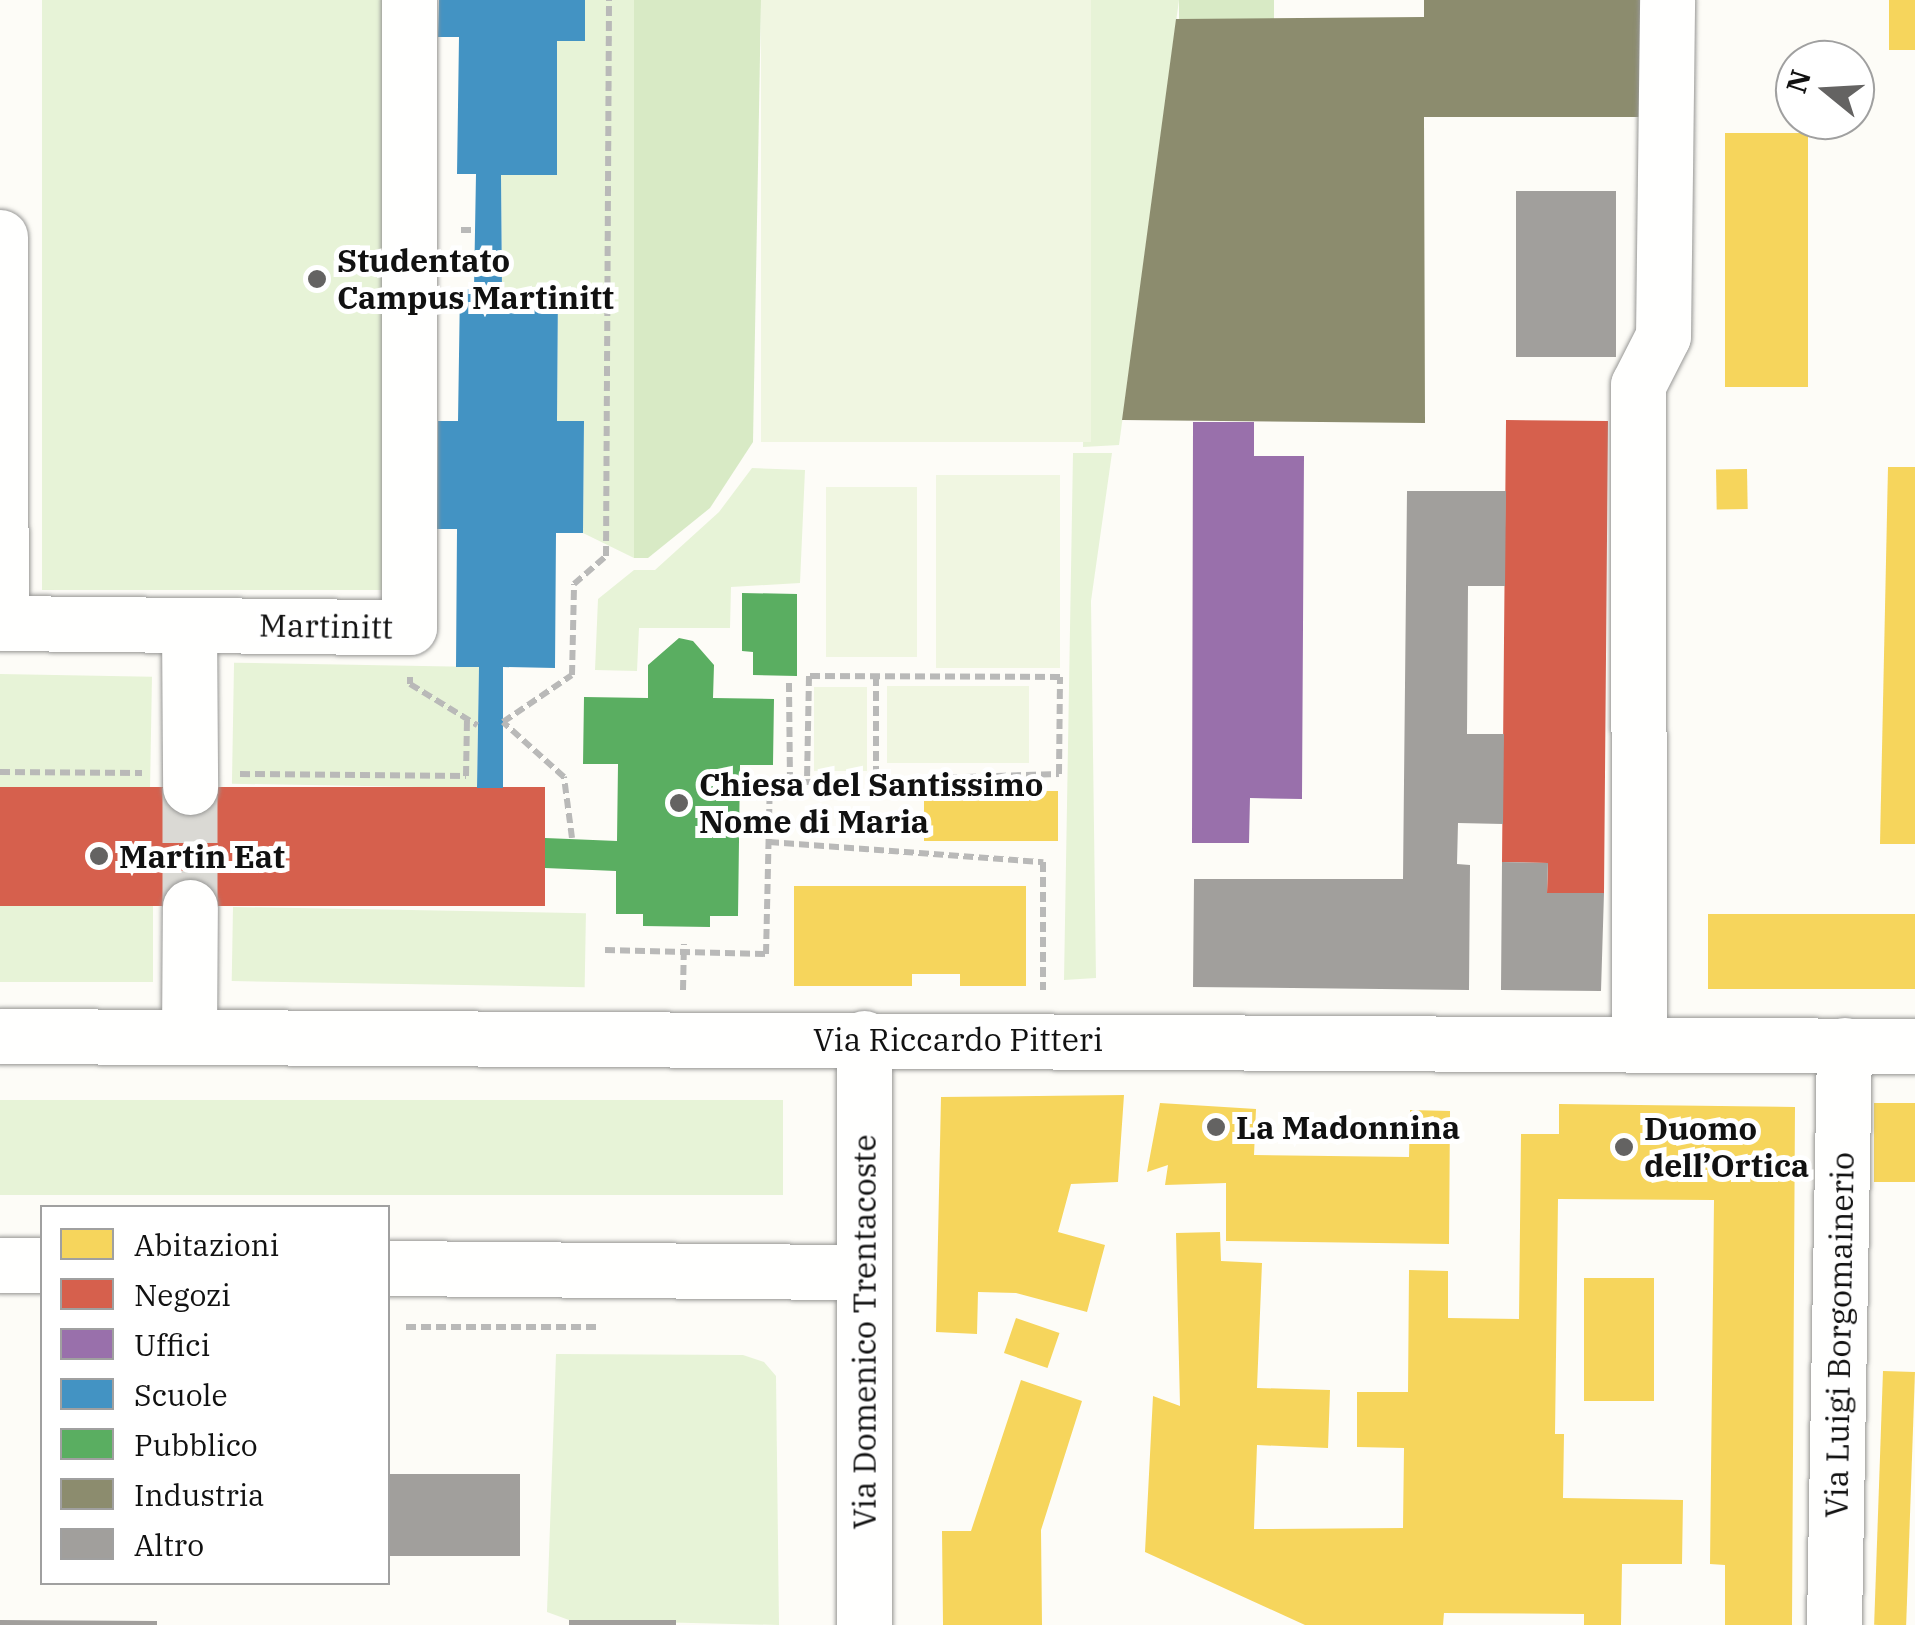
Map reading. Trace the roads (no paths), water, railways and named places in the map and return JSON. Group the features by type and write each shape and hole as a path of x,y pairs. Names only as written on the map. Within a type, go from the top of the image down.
{"street":[{"name":"Martinitt","path":"0,237 1,623 409,627 409,0"},
{"path":"1639,1044 1638,386 1663,336 1668,0"},
{"path":"189,625 189,780"},
{"path":"190,907 190,1035"},
{"name":"Via Riccardo Pitteri","path":"0,1036 1915,1046"},
{"name":"Via Domenico Trentacoste","path":"864,1038 864,1625"},
{"name":"Via Luigi Borgomainerio","path":"1834,1625 1844,1045"},
{"path":"0,1265 40,1265"},
{"path":"390,1268 864,1272"}],"tunnel":[{"path":"190,787 190,907"}],"place":[{"name":"Studentato Campus Martinitt","path":"317,279"},
{"name":"Chiesa del Santissimo Nome di Maria","path":"679,803"},
{"name":"Martin Eat","path":"99,856"},
{"name":"La Madonnina","path":"1216,1127"},
{"name":"Duomo dell’Ortica","path":"1624,1147"}]}
